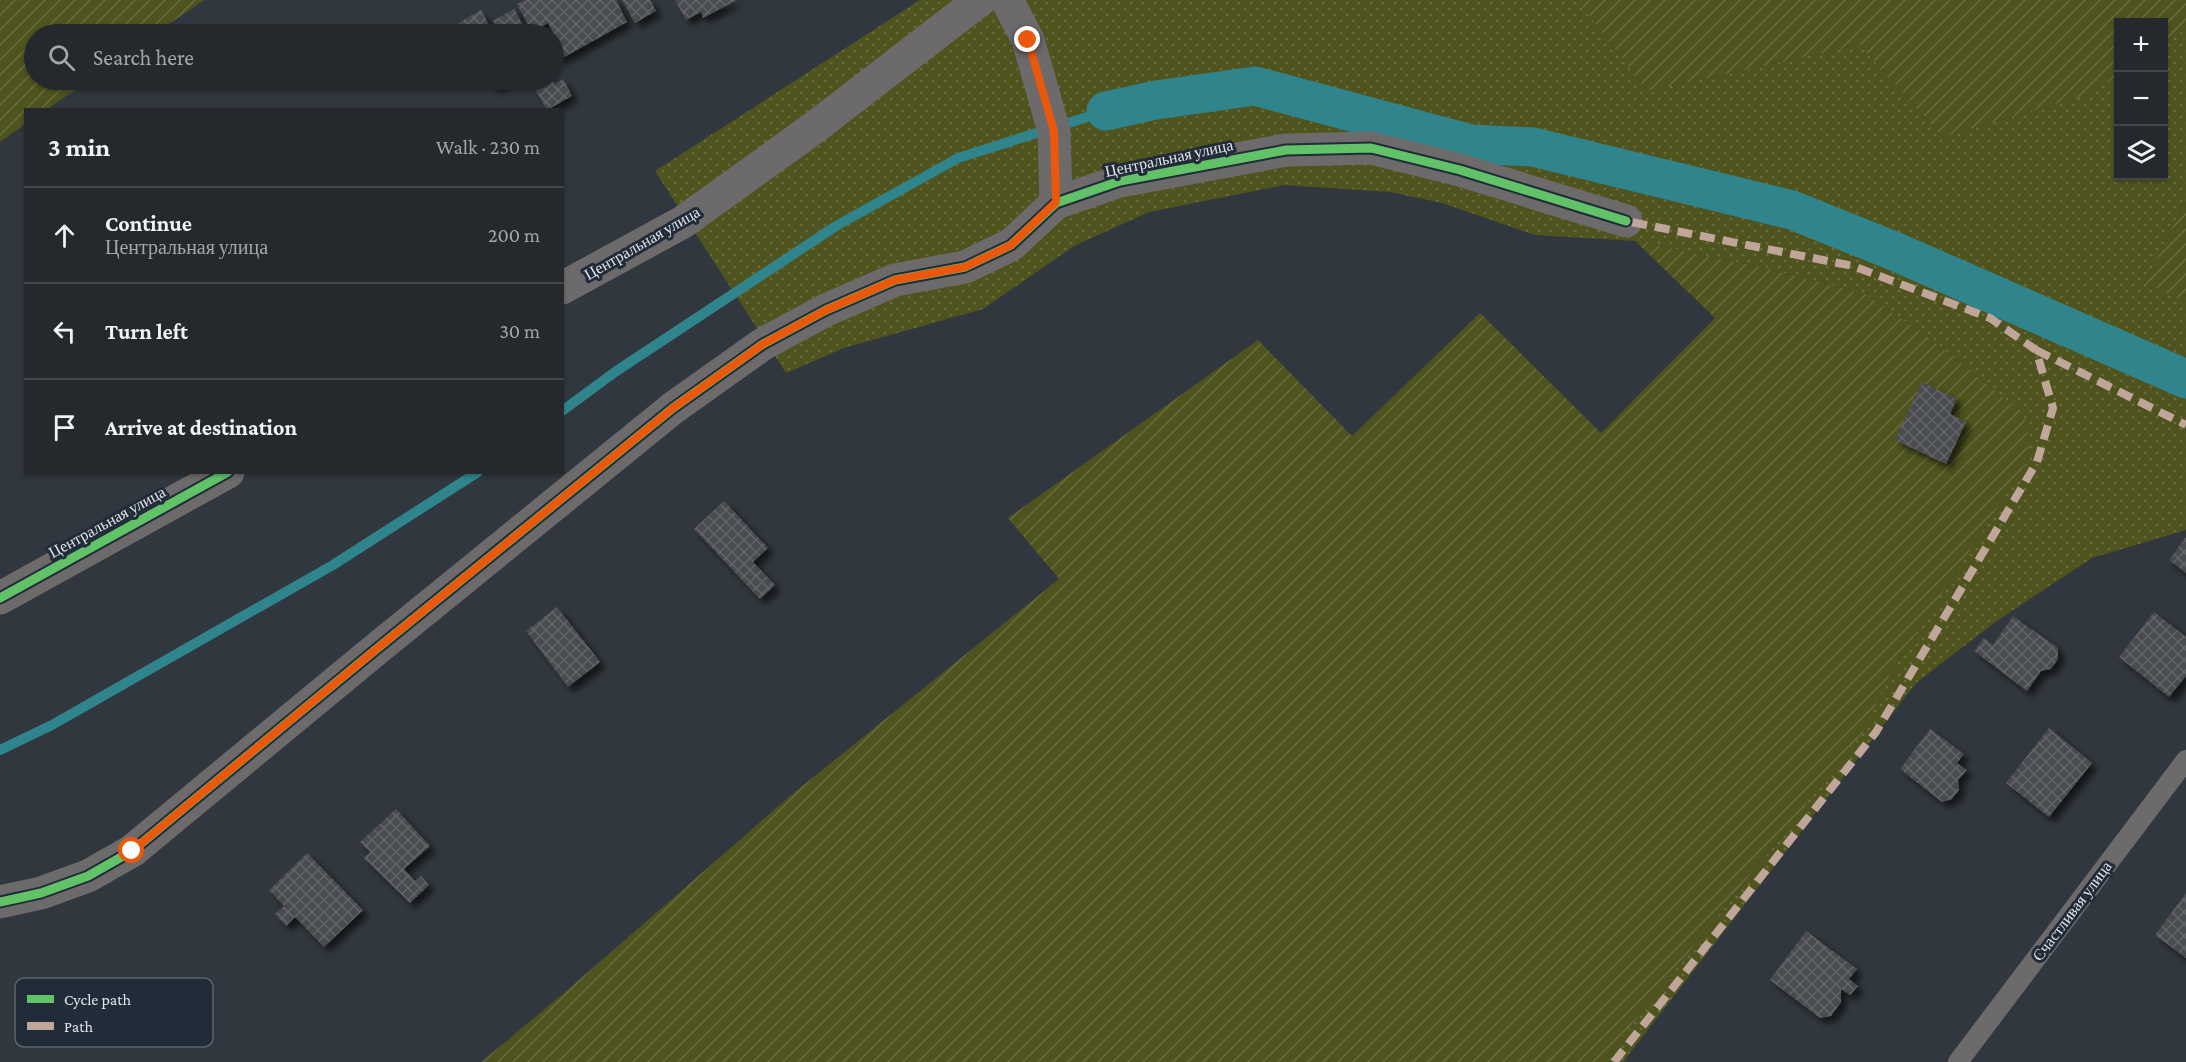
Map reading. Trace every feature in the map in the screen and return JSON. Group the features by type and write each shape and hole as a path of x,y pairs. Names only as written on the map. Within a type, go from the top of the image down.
{"street":[{"name":"Центральная улица","path":"564,287 683,222 815,127 980,0"},
{"path":"1007,0 1028,40 1054,131 1056,202"},
{"name":"Центральная улица","path":"0,902 41,893 88,876 132,851 673,408 763,344 826,310 895,280 965,267 1011,245 1056,202 1120,181 1286,150 1371,148 1460,171 1626,221"},
{"name":"Центральная улица","path":"0,598 224,474"}],"lane":[{"name":"Счастливая улица","path":"1958,1062 2186,760"}],"green space":[{"path":"0,0 204,0 169,24 24,24 24,90 75,90 48,108 24,108 24,125 0,142"},
{"path":"920,0 1577,0 1647,91 1860,45 1942,137 2090,94 2114,78 2114,180 2168,180 2168,41 2186,29 2186,199 2145,283 2186,303 2186,530 2092,558 1998,620 1916,683 1623,1062 1602,1062 1782,835 1889,676 2031,455 2025,419 2014,406 1928,337 1865,294 1761,267 1635,241 1535,235 1442,203 1390,192 1284,185 1149,212 1074,246 983,309 844,348 786,373 655,171"},
{"path":"1577,0 2186,0 2186,29 2168,41 2168,18 2114,18 2114,78 2090,94 1942,137 1860,45 1647,91"},
{"path":"2186,199 2186,303 2145,283"},
{"path":"1635,241 1761,267 1865,294 1928,337 2014,406 2025,418 2031,455 1889,676 1863,732 1602,1062 481,1062 564,993 790,796 1059,579 1008,518 1258,340 1352,436 1480,313 1601,433 1715,318"}],"building":[{"path":"525,0 616,0 627,22 564,57 564,24 528,24 517,4"},
{"path":"622,0 650,0 656,11 635,23"},
{"path":"675,0 737,0 703,18 701,12 686,20"},
{"path":"514,9 522,24 495,24 493,21"},
{"path":"481,10 489,24 459,24"},
{"path":"564,81 572,96 551,108 546,108 536,90 564,90"},
{"path":"1922,382 1957,399 1950,414 1966,422 1946,464 1895,440"},
{"path":"724,501 768,548 753,562 775,585 760,599 694,529"},
{"path":"2186,537 2186,573 2169,560"},
{"path":"557,607 600,662 568,687 526,631"},
{"path":"2154,612 2186,637 2186,676 2169,697 2119,657"},
{"path":"2013,616 2058,648 2058,659 2051,669 2041,671 2027,691 1974,651 1984,638 1993,645"},
{"path":"2049,728 2092,763 2049,817 2006,783"},
{"path":"1930,729 1964,754 1957,763 1967,770 1958,780 1959,790 1952,799 1942,802 1900,769"},
{"path":"396,809 430,846 404,869 415,881 421,876 429,885 410,903 364,858 370,852 360,842"},
{"path":"307,853 363,910 324,947 295,917 286,926 275,914 284,906 269,890"},
{"path":"2186,893 2186,958 2155,935"},
{"path":"1806,931 1857,969 1849,979 1858,986 1850,995 1841,989 1841,1002 1831,1016 1820,1018 1770,980"}],"waterway":[{"path":"1106,111 1156,100 1255,86 1471,144 1533,147 1792,210 1894,251 2186,379"},
{"path":"564,410 615,372 836,226 958,158 1106,111"},
{"path":"0,750 52,725 333,565 475,474"}],"marked path":[{"path":"1614,1062 1876,732 2037,462 2053,408 2036,350 1990,318 1853,266 1626,221"},
{"path":"2036,350 2186,425"}],"cycle path":[{"path":"0,902 41,893 88,876 132,851 673,408 763,344 826,310 895,280 965,267 1011,245 1056,203 1120,181 1286,150 1371,148 1460,170 1626,221"},
{"path":"0,598 224,474"}],"route":[{"path":"132,851 673,408 763,344 826,310 895,280 965,267 1011,245 1056,202 1054,131 1028,40"}]}
